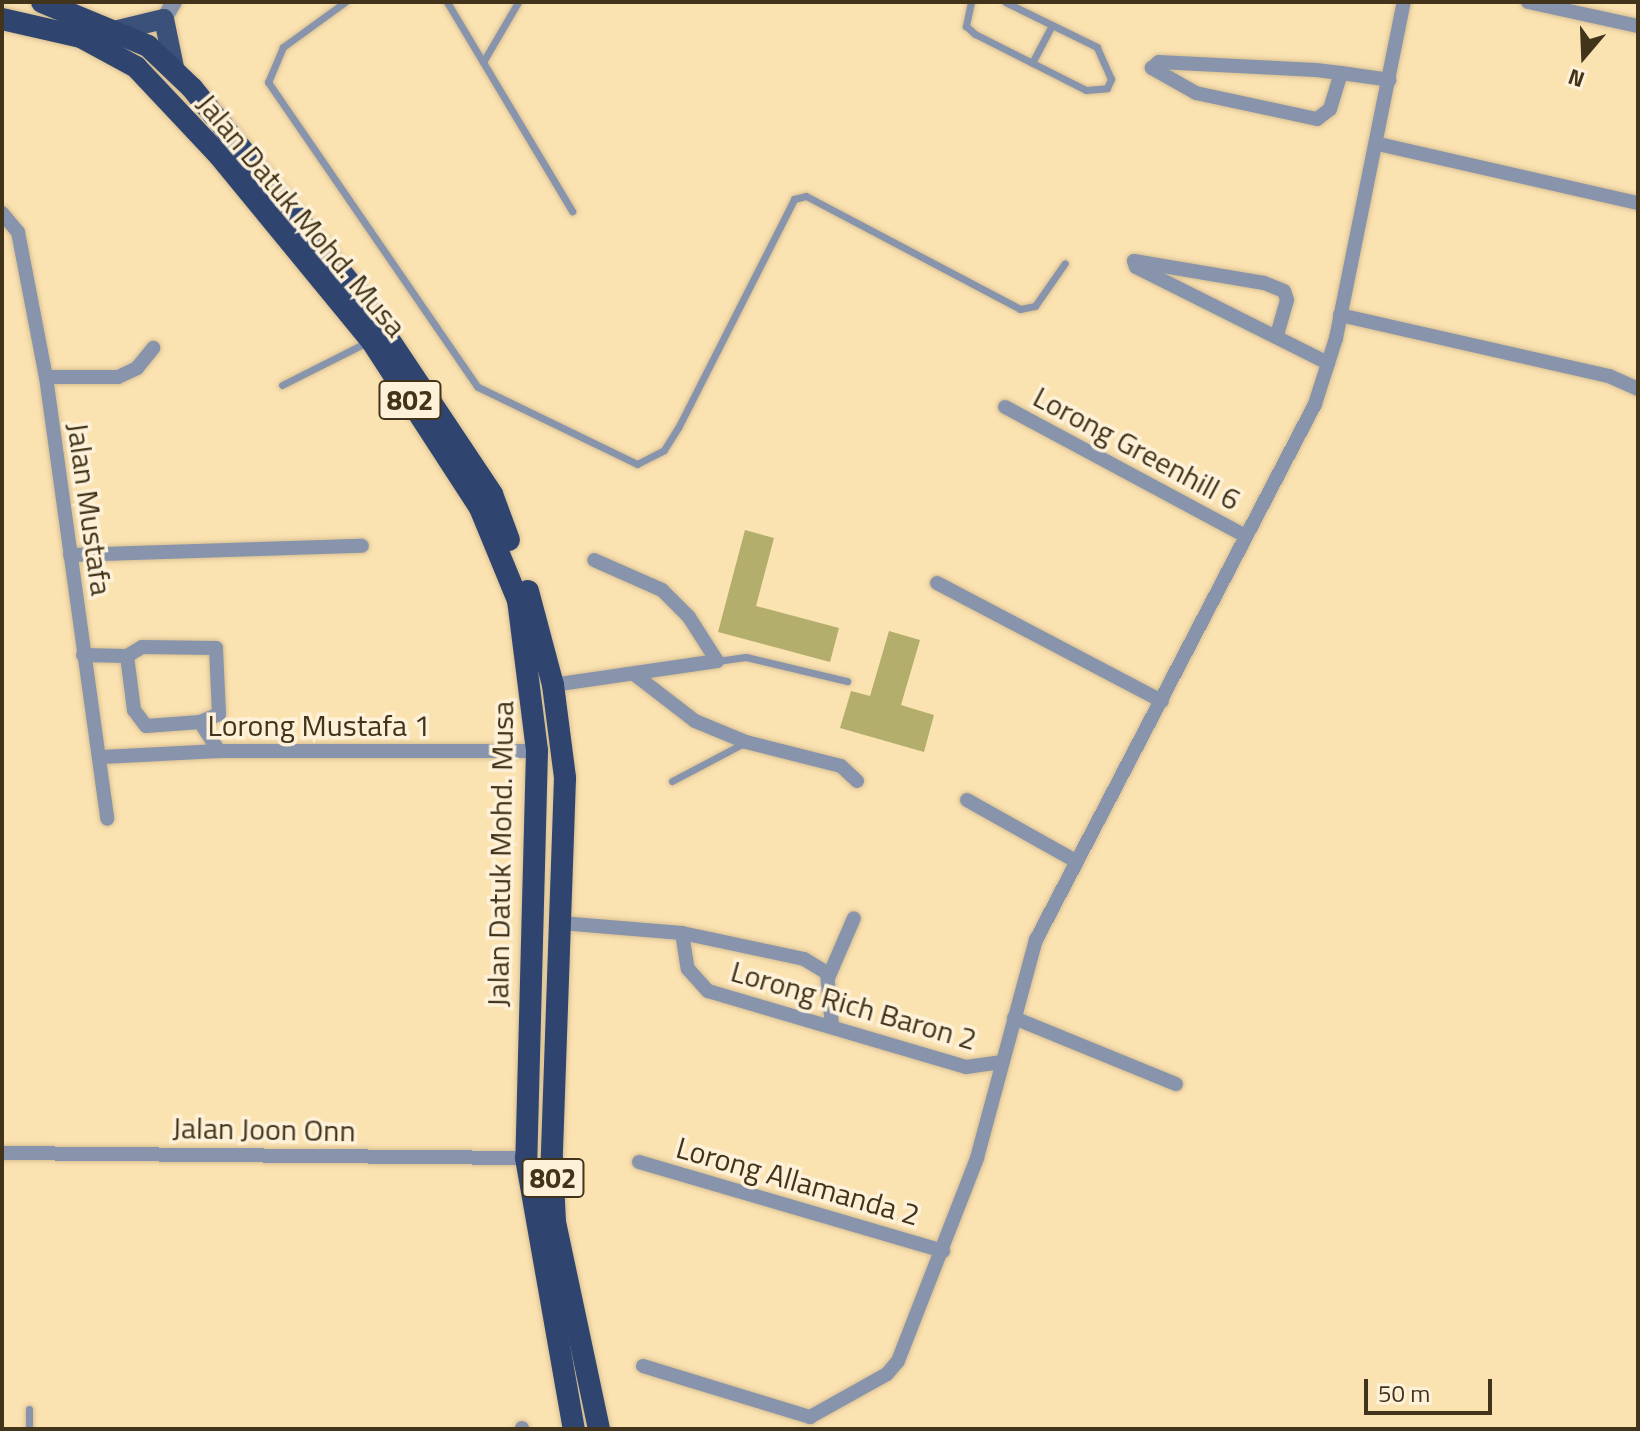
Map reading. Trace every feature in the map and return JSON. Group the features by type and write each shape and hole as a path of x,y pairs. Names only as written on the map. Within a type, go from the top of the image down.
{"highway":[{"name":"Jalan Datuk Mohd. Musa","path":"42,2 148,46 175,72 358,293 492,494 530,597 553,685 565,778 555,1222 599,1429"},
{"name":"Jalan Datuk Mohd. Musa","path":"2,19 81,37 136,67 218,154 371,340 480,508 518,600 537,751 526,1158 574,1429"},
{"path":"531,946 545,928 561,923"}],"main road":[{"path":"114,31 169,10 175,72"}],"street":[{"path":"643,1366 810,1417 887,1374 898,1361 943,1251 1003,1062 1036,940 1074,860 1162,701 1244,535 1315,404 1340,315 1378,144 1404,2"},
{"path":"1528,2 1638,26"},
{"path":"1341,73 1330,109 1317,119 1196,93 1152,68 1159,62 1341,73 1390,80"},
{"path":"1378,144 1638,203"},
{"name":"Jalan Mustafa","path":"2,213 18,232 46,377 83,655 102,757 107,819"},
{"path":"1277,335 1287,300 1284,291 1143,259 1134,261 1136,267 1328,363"},
{"path":"1340,315 1609,376 1638,389"},
{"path":"46,377 118,377 137,368 153,348"},
{"name":"Lorong Greenhill 6","path":"1005,407 1244,535"},
{"path":"70,555 362,546"},
{"path":"553,685 717,661 689,617 662,590 594,560"},
{"path":"937,583 1162,701"},
{"path":"83,655 127,656 142,647 216,648 221,705 215,718 155,728 142,723 134,710 127,656"},
{"path":"634,674 695,721 746,742 841,766 857,781"},
{"path":"200,722 219,751"},
{"name":"Lorong Mustafa 1","path":"102,757 219,751 537,751"},
{"path":"967,800 1074,860"},
{"path":"832,1026 828,978 854,918"},
{"path":"561,923 682,933 804,959 817,964 828,978"},
{"name":"Lorong Rich Baron 2","path":"682,933 688,969 708,991 966,1067 1003,1062"},
{"path":"1014,1018 1176,1084"},
{"name":"Jalan Joon Onn","path":"2,1153 526,1158"},
{"name":"Lorong Allamanda 2","path":"639,1162 943,1251"}],"lane":[{"path":"345,2 283,47 268,82 478,387 637,464 664,450 678,428 794,199 806,196 1020,309 1035,306 1065,263"},
{"path":"447,2 572,211"},
{"path":"483,62 518,2"},
{"path":"971,2 966,26 1086,90 1107,88 1111,79 1097,47 1005,2"},
{"path":"1032,63 1052,25"},
{"path":"282,385 371,340"},
{"path":"717,661 746,657 847,681"},
{"path":"672,781 746,742"},
{"path":"29,1409 29,1429"}],"building":[{"path":"745,530 774,538 756,606 839,628 830,662 718,632"},
{"path":"889,631 920,640 901,705 934,715 924,752 840,728 851,691 870,696"}]}
